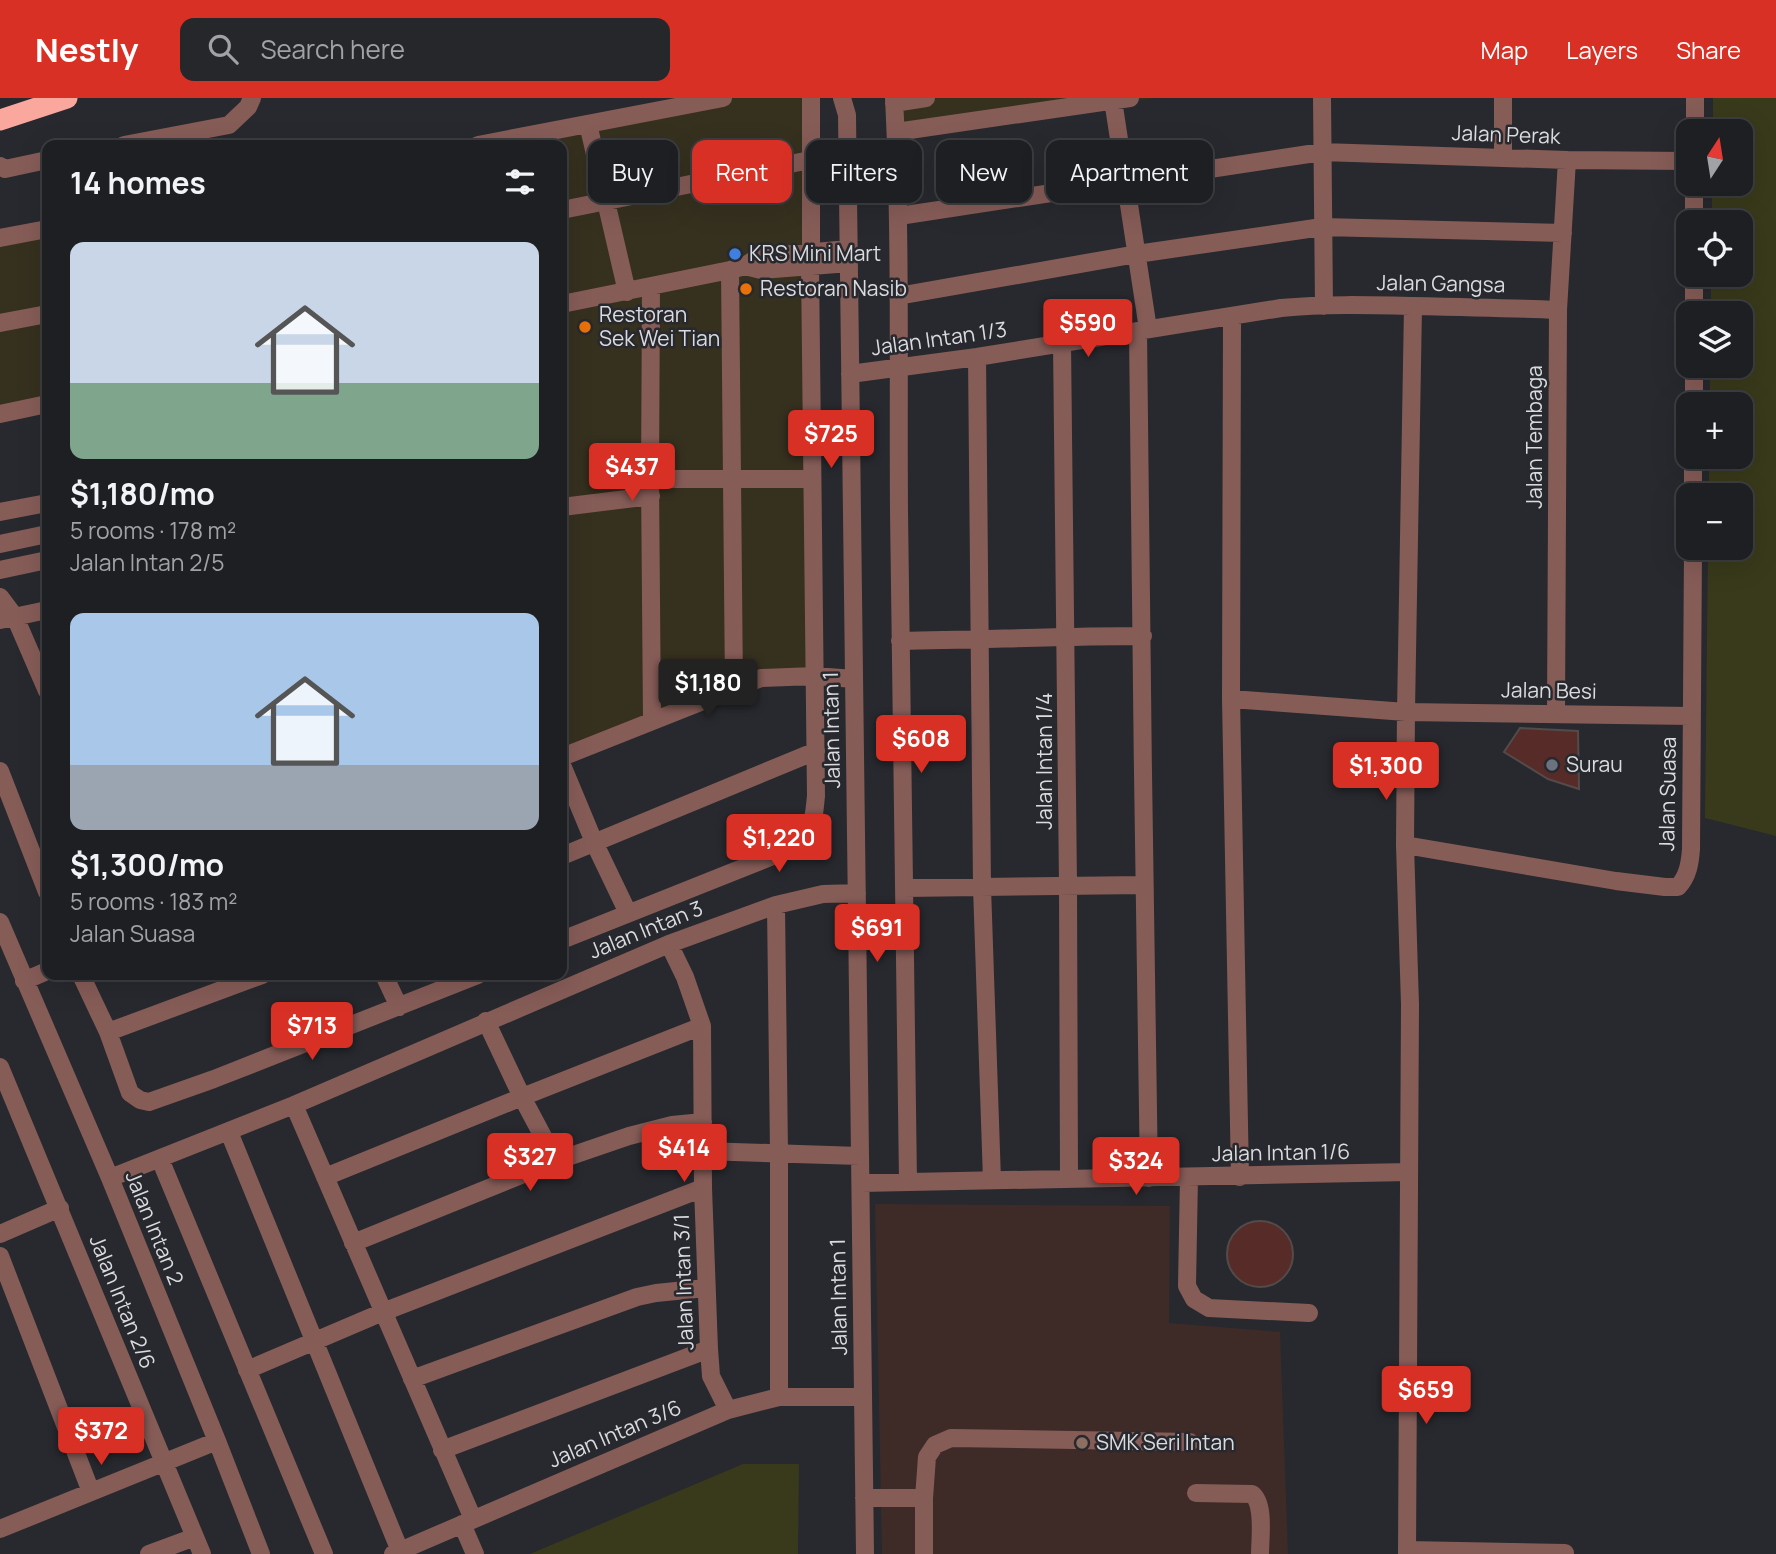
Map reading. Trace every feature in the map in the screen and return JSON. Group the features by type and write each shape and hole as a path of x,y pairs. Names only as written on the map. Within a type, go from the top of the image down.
{"highway":[{"path":"0,120 67,98"}],"street":[{"path":"150,140 229,125 248,107 252,98"},
{"path":"504,140 723,98"},
{"name":"Jalan Intan 1","path":"810,140 811,98"},
{"path":"908,1182 900,641 899,216 894,101 926,98"},
{"path":"1322,98 1324,306"},
{"path":"1503,98 1503,158"},
{"path":"1695,98 1695,119"},
{"path":"896,132 1114,99 1119,140"},
{"name":"Jalan Intan 1","path":"848,104 865,1554"},
{"path":"588,124 592,140"},
{"name":"Jalan Perak","path":"1213,169 1322,152 1676,161"},
{"name":"Jalan Tembaga","path":"1556,714 1558,310 1567,160"},
{"path":"0,166 5,169 42,161"},
{"path":"678,187 806,161"},
{"name":"Jalan Perak","path":"899,216 1046,194"},
{"path":"567,209 596,203"},
{"path":"606,203 627,292"},
{"name":"Jalan Intan 1","path":"567,938 788,850 802,842 812,827 817,796 810,203"},
{"path":"1128,203 1137,254 1143,330 1143,885 1149,1178"},
{"path":"898,296 1137,254 1322,227 1563,233"},
{"path":"0,238 42,230"},
{"path":"567,303 737,268 761,270 810,259 849,256"},
{"path":"734,688 732,479 737,268"},
{"path":"651,286 652,720"},
{"name":"Jalan Gangsa","path":"1324,306 1558,310"},
{"name":"Jalan Intan 1/3","path":"850,374 977,357 1281,308 1324,306"},
{"path":"1413,306 1405,712 1405,845 1410,1005 1407,1552 1566,1553"},
{"path":"0,323 42,315"},
{"path":"1232,317 1231,699 1240,1177"},
{"name":"Jalan Intan 1/4","path":"1062,343 1069,1178"},
{"path":"977,357 982,887 992,1180"},
{"path":"0,414 42,405"},
{"path":"567,506 650,488 732,479 812,479"},
{"path":"0,512 42,504"},
{"path":"0,544 42,535"},
{"name":"Jalan Suasa","path":"1405,845 1616,881 1678,887 1685,880 1691,849 1693,560"},
{"path":"0,570 42,562"},
{"path":"0,597 7,619 42,682"},
{"path":"7,619 42,611"},
{"path":"900,641 1143,636"},
{"path":"567,755 761,678 815,676 854,679"},
{"name":"Jalan Besi","path":"1231,699 1405,712 1692,716"},
{"path":"567,854 816,751"},
{"path":"0,771 42,879"},
{"path":"567,777 628,913"},
{"path":"904,888 1143,885"},
{"name":"Jalan Intan 3","path":"110,1178 294,1105 669,944 776,905 823,894 857,893"},
{"path":"776,905 779,1397"},
{"name":"Jalan Intan 2","path":"0,922 110,1178 261,1554"},
{"name":"Jalan Intan 3/1","path":"669,944 685,977 702,1026 703,1188 709,1349 711,1376 728,1410"},
{"path":"24,981 42,973"},
{"path":"83,980 108,1032 130,1093 149,1102 215,1079 466,980"},
{"path":"108,1032 248,980"},
{"path":"386,980 399,1007"},
{"path":"486,1021 556,1161"},
{"path":"325,1177 702,1026"},
{"name":"Jalan Intan 2/6","path":"0,1067 202,1554"},
{"path":"294,1105 442,1450 468,1522 475,1554"},
{"path":"354,1243 556,1161 629,1136 672,1125 703,1122"},
{"path":"229,1132 397,1553"},
{"path":"703,1151 860,1156"},
{"path":"160,1159 324,1554"},
{"name":"Jalan Intan 1/6","path":"860,1183 1409,1172"},
{"path":"1189,1177 1187,1286 1194,1298 1209,1308 1309,1313"},
{"path":"247,1370 383,1311 703,1188"},
{"path":"0,1234 60,1208"},
{"path":"0,1256 91,1492"},
{"path":"412,1379 637,1297 706,1288"},
{"path":"442,1450 709,1349"},
{"name":"Jalan Intan 3/6","path":"397,1553 728,1410 779,1397 863,1397"},
{"path":"923,1554 927,1457 935,1445 951,1438 1190,1442"},
{"path":"0,1529 217,1441"},
{"path":"1196,1493 1252,1494 1257,1497 1260,1506 1260,1554"},
{"path":"864,1497 924,1498"},
{"path":"149,1554 195,1536"}],"shaded area":[{"path":"690,98 816,98 816,140 806,140 806,203 817,203 821,683 762,684 567,762 567,140 472,140"},
{"path":"901,98 1155,98 902,135"},
{"path":"42,223 42,411 0,419 0,231"},
{"name":"SMK Seri Intan","path":"875,1204 1170,1206 1169,1323 1280,1332 1288,1554 882,1554"}],"green space":[{"path":"1713,98 1776,98 1776,836 1705,818 1708,560 1753,560 1753,483 1709,483 1709,469 1753,469 1753,392 1710,392 1710,378 1753,378 1753,301 1711,301 1711,287 1753,287 1753,210 1712,210 1712,196 1754,196 1754,119 1713,119"},
{"path":"743,1464 799,1464 798,1554 530,1554"}],"building":[{"name":"Surau","path":"1520,728 1578,731 1579,789 1548,779 1504,752"},
{"path":"1254,1221 1266,1221 1278,1226 1288,1236 1293,1254 1291,1267 1278,1282 1266,1287 1254,1287 1242,1282 1232,1272 1227,1260 1227,1248 1232,1236 1242,1226"}],"place":[{"name":"KRS Mini Mart","path":"735,254"},
{"name":"Restoran Nasib","path":"746,289"},
{"name":"Restoran Sek Wei Tian","path":"585,327"},
{"name":"Surau","path":"1552,765"},
{"name":"SMK Seri Intan","path":"1082,1443"}]}
